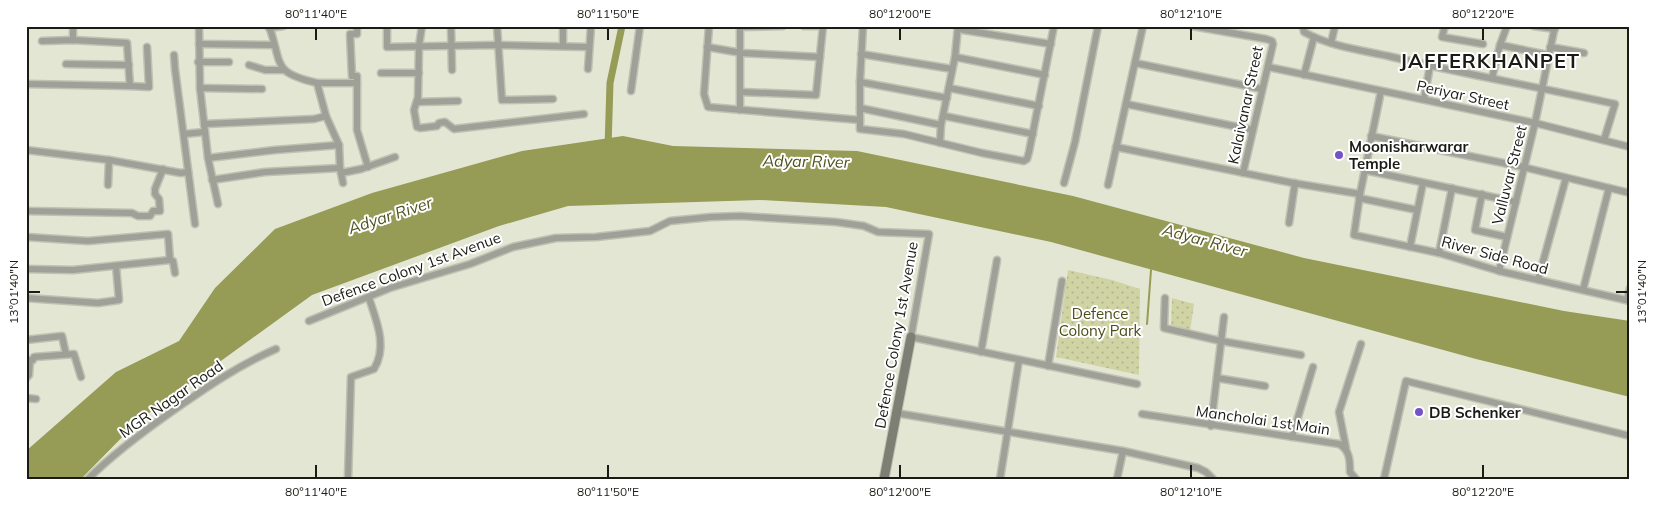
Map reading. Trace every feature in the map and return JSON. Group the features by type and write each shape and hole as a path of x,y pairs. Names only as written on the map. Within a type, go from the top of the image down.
{"street":[{"path":"73,26 73,40"},
{"path":"199,26 198,62 200,88 208,158 218,204"},
{"path":"283,26 269,27 276,56 283,70"},
{"path":"357,26 357,34 350,34 352,76 357,76 357,130 368,167"},
{"path":"387,26 387,47 497,45 588,47"},
{"path":"422,26 419,46 417,102 414,110 417,126 420,128 437,126 445,122 454,129 584,114"},
{"path":"451,26 452,70"},
{"path":"497,26 502,100 553,99"},
{"path":"563,26 563,46"},
{"path":"588,69 588,47 591,26"},
{"path":"631,91 640,26"},
{"path":"709,26 704,94 708,107 860,120"},
{"path":"740,110 742,53 740,26 784,26"},
{"path":"741,92 816,96 822,26 804,26"},
{"path":"864,26 861,54 860,129 904,134 1024,161 1027,159 1039,106 1054,26"},
{"path":"958,26 963,30 1052,44"},
{"path":"940,143 941,126 955,57 958,26"},
{"path":"1064,183 1075,142 1098,26"},
{"path":"1108,185 1144,26"},
{"name":"Kalaivanar Street","path":"1192,26 1272,41 1268,67 1243,173"},
{"path":"1303,26 1304,32 1314,38 1331,43 1430,66 1614,104 1604,140"},
{"path":"1331,43 1335,26"},
{"path":"1445,26 1442,37 1483,44"},
{"path":"1492,78 1507,26"},
{"path":"1534,26 1555,28"},
{"name":"Valluvar Street","path":"1499,271 1535,123 1555,28"},
{"path":"1304,75 1314,38"},
{"path":"42,41 127,42 130,86"},
{"path":"199,44 274,45"},
{"path":"1500,45 1548,55"},
{"path":"26,84 148,86 147,47"},
{"path":"707,47 742,53 820,57"},
{"path":"1550,48 1584,53"},
{"path":"861,54 952,69"},
{"path":"174,55 195,224"},
{"path":"955,57 1045,75"},
{"path":"198,62 229,62"},
{"path":"1135,62 1262,89"},
{"path":"66,64 129,66"},
{"path":"249,65 265,70 283,70 296,78 317,84 357,83"},
{"path":"1424,99 1430,66"},
{"name":"Periyar Street","path":"1268,67 1535,123 1630,147"},
{"path":"382,73 419,73"},
{"path":"860,82 947,98"},
{"path":"317,84 326,116 340,145 343,183"},
{"path":"200,88 262,89"},
{"path":"949,88 1039,106"},
{"path":"1360,196 1381,91"},
{"path":"417,102 458,101"},
{"path":"1126,104 1253,130"},
{"path":"860,108 941,126"},
{"path":"204,124 314,119 326,116"},
{"path":"944,116 1032,134"},
{"path":"184,134 205,132"},
{"path":"1371,136 1523,167 1630,193"},
{"path":"208,158 340,145"},
{"path":"1116,147 1360,196 1417,210"},
{"path":"26,150 109,160 181,173 188,172"},
{"path":"212,180 265,172 341,171 368,167 394,157"},
{"path":"108,185 109,160"},
{"path":"26,211 132,213 150,216 153,211 160,211 155,189 163,169"},
{"path":"1364,170 1516,202"},
{"path":"1538,280 1566,178"},
{"path":"1289,223 1295,183"},
{"path":"1410,247 1423,183"},
{"path":"1439,253 1452,188"},
{"path":"1583,290 1609,188"},
{"path":"1482,194 1475,230 1507,237"},
{"name":"River Side Road","path":"1360,196 1354,235 1439,253 1499,271 1628,301"},
{"name":"Defence Colony 1st Avenue","path":"309,321 398,286 470,264 513,247 556,238 596,237 650,231 670,221 740,216 836,222 864,226 878,232 929,234 885,479"},
{"path":"26,237 88,241 168,234 170,260 173,261 175,273"},
{"path":"26,269 73,270 170,260"},
{"path":"981,352 997,260"},
{"path":"26,298 98,303 119,300 116,266"},
{"path":"1048,366 1062,281"},
{"path":"1628,301 1630,288"},
{"path":"348,479 351,377 374,369 380,353 380,335 369,298"},
{"path":"1165,298 1164,328 1221,341 1301,355"},
{"path":"1211,426 1224,317"},
{"path":"26,340 62,336 66,354"},
{"path":"911,337 1136,384"},
{"path":"1346,448 1339,412 1361,344"},
{"name":"MGR Nagar Road","path":"88,479 137,436 212,384 255,358 276,349"},
{"path":"26,378 29,375 28,360 66,354 74,354 81,377"},
{"path":"1000,479 1019,360"},
{"path":"1292,436 1313,367"},
{"path":"1217,378 1265,386"},
{"path":"1384,479 1406,381 1630,436"},
{"path":"26,398 36,399"},
{"path":"896,413 1123,451 1198,468 1206,472 1213,479"},
{"name":"Mancholai 1st Main","path":"1142,414 1339,444 1346,448 1349,455 1350,472 1356,479"},
{"path":"1117,479 1123,451"}],"green space":[{"name":"Defence Colony Park","path":"1068,270 1112,280 1140,289 1139,375 1056,357"},
{"path":"1172,298 1194,304 1190,331 1171,325"}],"water":[{"name":"Adyar River","path":"623,136 673,146 857,151 1073,196 1304,258 1564,311 1630,321 1630,397 1476,359 1051,242 886,207 760,200 568,206 499,226 312,295 138,421 81,479 26,479 26,451 116,372 179,341 215,288 275,229 372,193 522,151"}],"waterway":[{"path":"608,147 610,83 622,26"},
{"path":"1147,324 1151,270"}],"place":[{"name":"Moonisharwarar Temple","path":"1339,155"},
{"name":"DB Schenker","path":"1419,412"}],"district":[{"name":"JAFFERKHANPET","path":"1490,60"}]}
